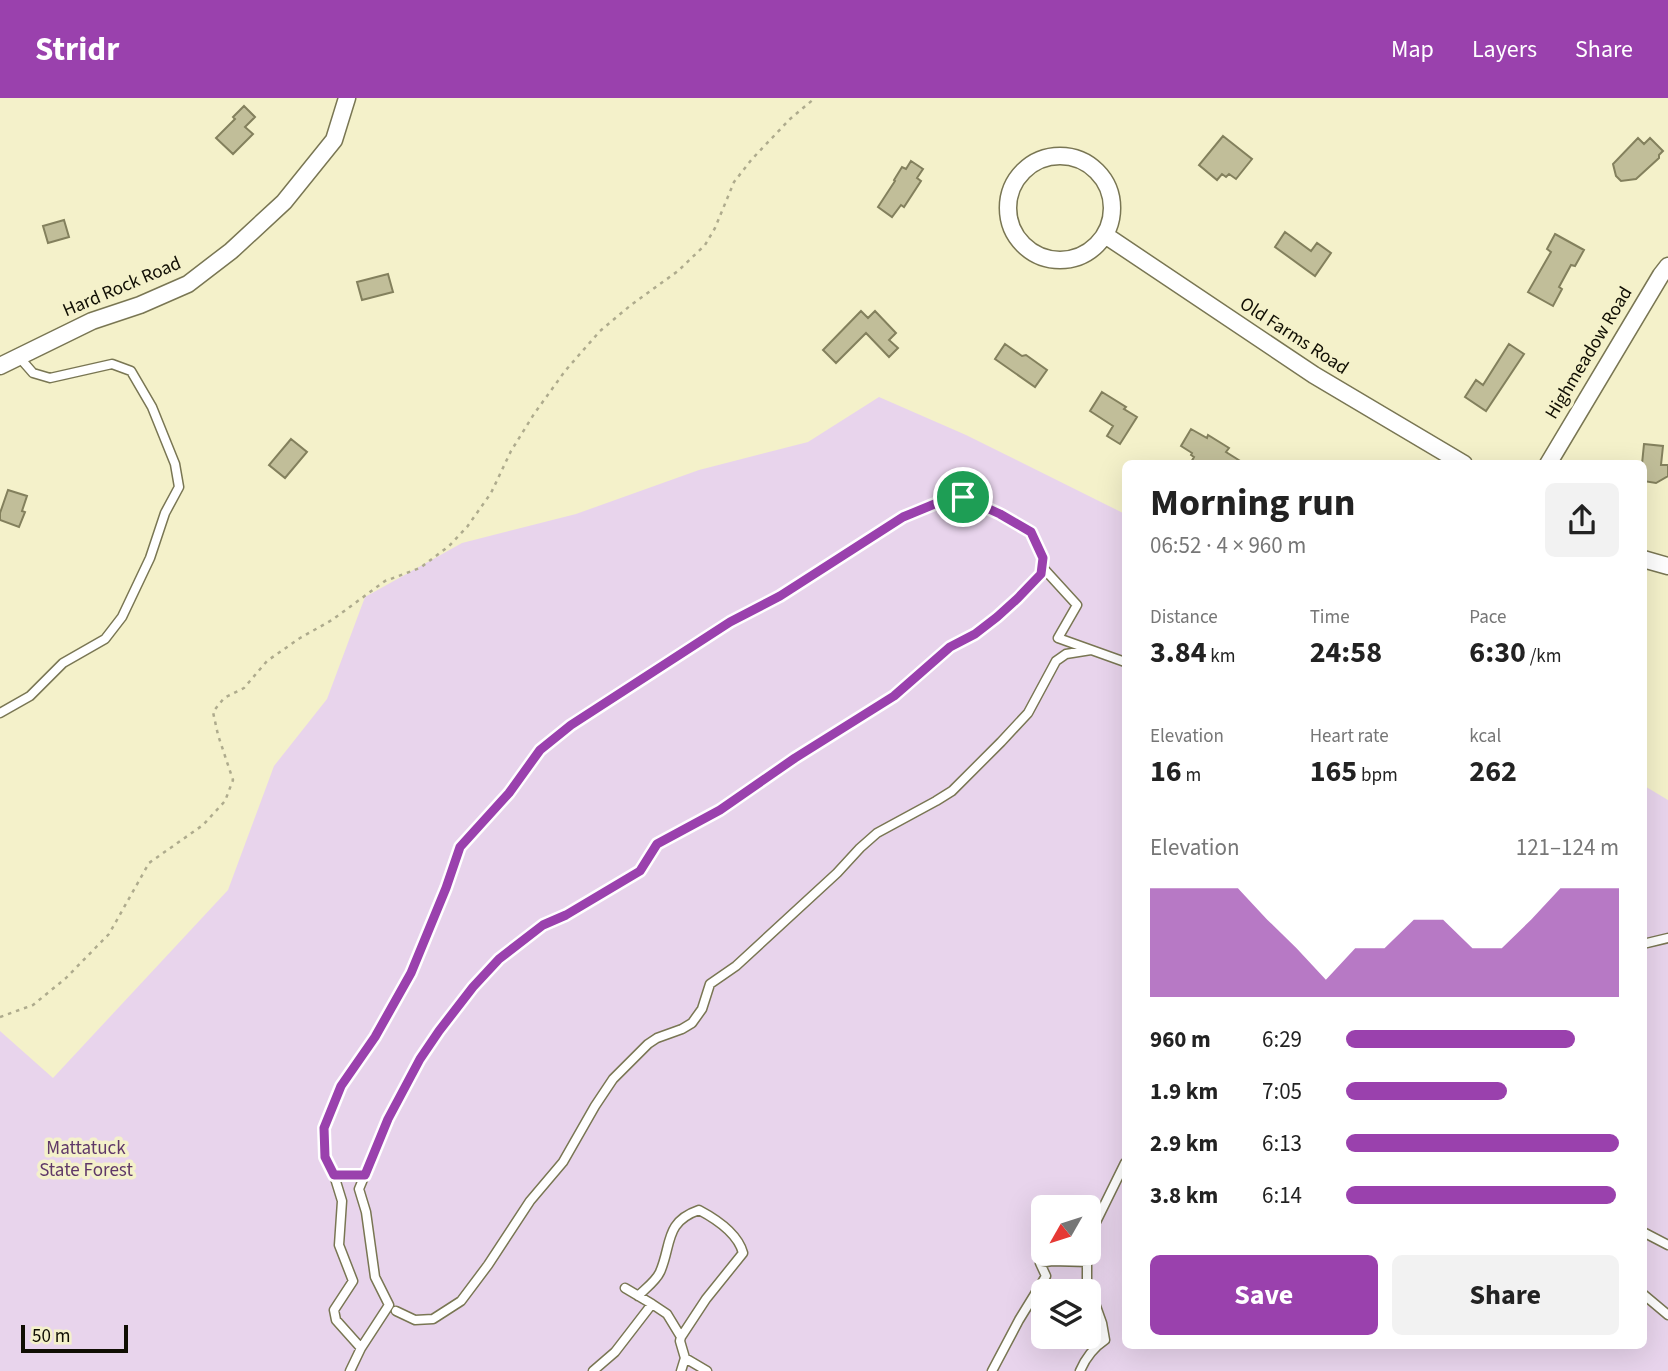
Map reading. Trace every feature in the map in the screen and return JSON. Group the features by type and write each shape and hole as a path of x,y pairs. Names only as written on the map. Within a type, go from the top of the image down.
{"street":[{"name":"Hard Rock Road","path":"0,366 92,321 140,306 188,284 232,251 284,202 334,140 347,98"},
{"path":"1050,157 1075,158 1090,165 1102,176 1110,191 1113,206 1105,235 1087,253 1075,258 1049,259 1030,250 1021,243 1012,229 1008,212 1009,196 1016,180 1027,167 1050,157"},
{"name":"Old Farms Road","path":"1105,235 1314,375 1458,460"},
{"name":"Highmeadow Road","path":"1550,460 1668,266"},
{"path":"1647,560 1668,566"}],"lane":[{"path":"0,713 30,696 63,663 105,639 122,617 150,558 165,513 178,487 175,464 152,407 131,371 112,364 50,378 33,373 19,357"},
{"path":"361,1348 337,1320 334,1310 354,1281 339,1245 342,1201 325,1157 324,1128 341,1086 375,1037 411,973 460,847 509,793 540,750 571,725 730,622 810,578 903,517 942,501 963,497 1031,532 1043,558 1041,574"},
{"path":"350,1371 389,1304 375,1277 366,1212 359,1189 388,1119 420,1059 464,998 499,959 543,925 566,915 640,871 657,844 720,810 795,758 894,696 950,647 975,634 997,617 1045,570 1077,605 1058,638 1122,661"},
{"path":"396,1311 415,1320 433,1319 461,1301 530,1201 563,1161 613,1079 648,1044 692,1023 702,1009 710,984 746,958 877,833 952,790 1028,713 1056,661 1066,654 1091,650"},
{"path":"1647,943 1668,938"},
{"path":"1101,1212 1122,1169"},
{"path":"334,1175 365,1175"},
{"path":"638,1296 659,1274 673,1230 680,1219 689,1213 698,1210 713,1217 740,1243 743,1253 706,1299 681,1337 685,1358 681,1371"},
{"path":"1647,1234 1668,1245"},
{"path":"992,1371 1046,1276 1041,1265"},
{"path":"1080,1371 1085,1359 1105,1340 1087,1281 1087,1265"},
{"path":"625,1288 667,1314 681,1337"},
{"path":"1647,1297 1668,1315"},
{"path":"593,1371 615,1352 652,1304"},
{"path":"685,1358 707,1371"}],"path":[{"path":"0,1017 33,1005 66,978 109,934 149,863 203,825 225,801 233,780 213,712 224,698 244,688 267,661 300,638 332,620 386,581 420,568 449,546 467,527 491,493 510,451 565,371 600,331 678,271 705,245 734,182 790,119 815,98"}],"green space":[{"name":"Mattatuck State Forest","path":"879,397 966,435 1122,513 1122,1349 1647,1349 1647,787 1668,800 1668,1371 0,1371 0,1031 53,1078 228,890 274,766 327,699 365,597 462,543 576,514 699,470 808,442"}],"building":[{"path":"244,106 255,117 245,127 253,134 233,154 216,138"},
{"path":"1223,136 1252,159 1236,179 1229,174 1226,177 1222,174 1217,180 1199,165"},
{"path":"1638,138 1644,144 1650,138 1663,151 1636,179 1621,181 1616,176 1613,164"},
{"path":"911,161 923,169 917,178 921,181 904,207 901,205 892,217 878,207 902,167 906,169"},
{"path":"64,220 69,237 48,243 43,226"},
{"path":"1285,232 1311,251 1317,243 1331,253 1315,276 1275,247"},
{"path":"1555,234 1584,250 1575,266 1571,265 1559,287 1562,289 1553,306 1528,292 1551,252 1547,249"},
{"path":"388,274 393,292 362,300 357,282"},
{"path":"861,311 868,318 875,311 896,333 889,340 898,348 889,357 866,333 836,363 823,350"},
{"path":"1005,344 1047,370 1035,387 995,359"},
{"path":"1509,344 1524,354 1486,411 1465,397 1476,380 1483,385"},
{"path":"1102,392 1137,417 1120,444 1107,436 1113,426 1090,411"},
{"path":"1191,429 1207,438 1208,435 1229,448 1226,452 1239,460 1192,460 1192,453 1181,446"},
{"path":"291,439 307,452 285,478 269,465"},
{"path":"1644,444 1663,446 1661,465 1668,465 1668,476 1656,483 1647,482 1647,460 1642,460"},
{"path":"8,490 27,496 19,527 0,520"}],"route":[{"path":"963,497 1031,532 1043,558 1041,574 997,617 975,634 950,647 894,696 795,758 720,810 657,844 640,871 566,915 543,925 499,959 473,987 420,1059 388,1119 365,1175 334,1175 325,1157 324,1128 341,1086 375,1037 411,973 460,847 509,793 540,750 571,725 730,622 780,596 903,517 942,501 963,497"}]}
